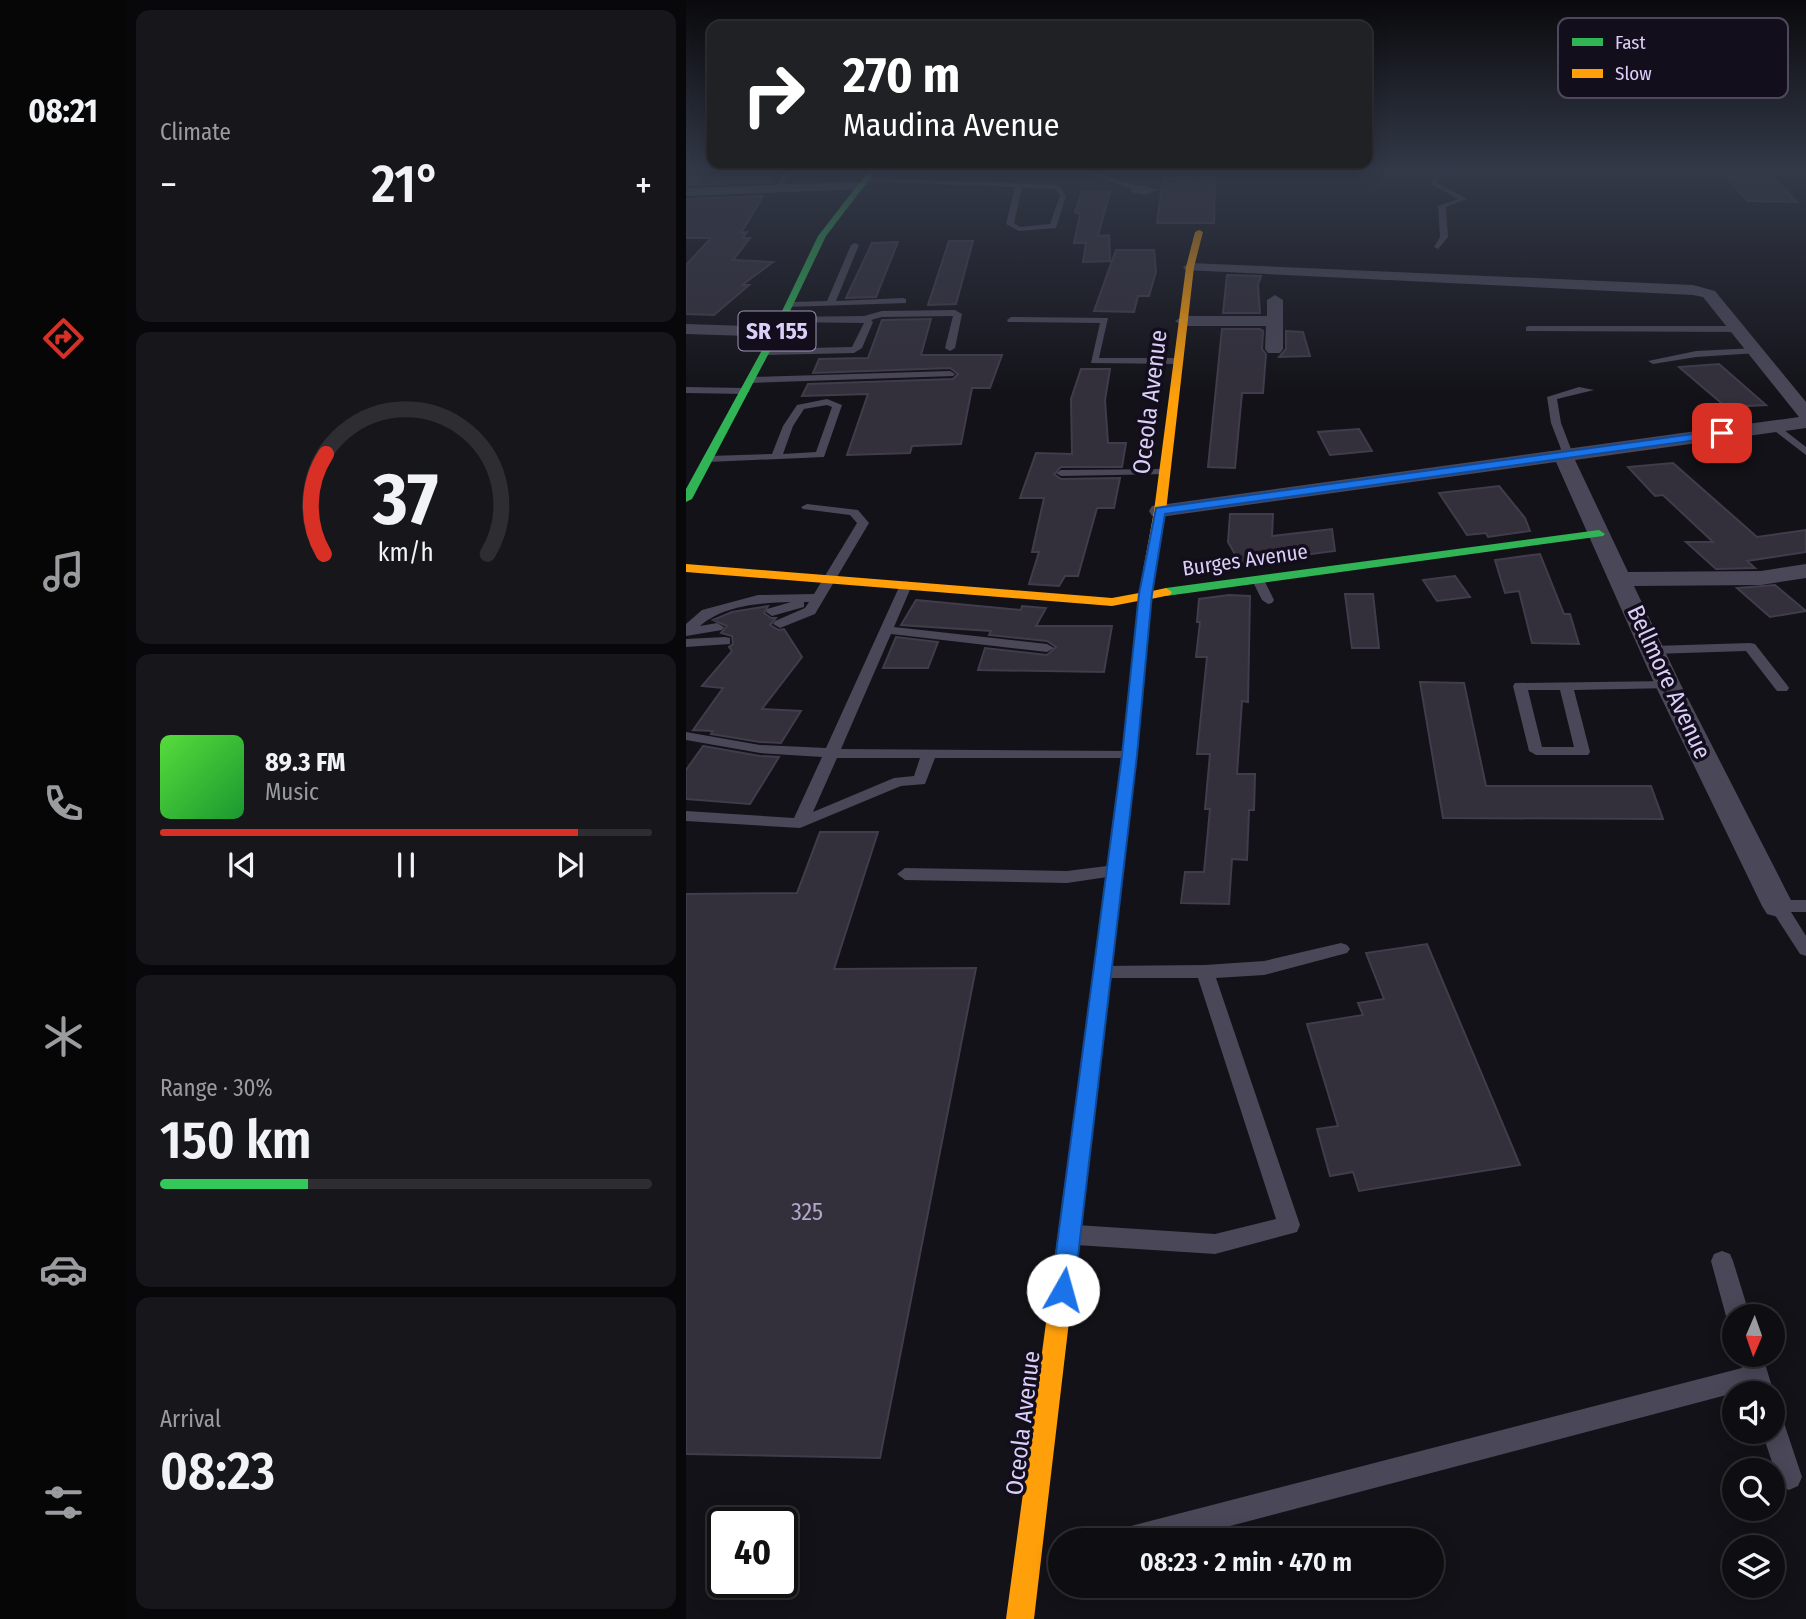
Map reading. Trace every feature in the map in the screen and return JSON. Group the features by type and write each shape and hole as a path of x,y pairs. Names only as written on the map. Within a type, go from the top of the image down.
{"street":[{"name":"SR 155","path":"686,499 692,477 708,459 766,352 818,244"},
{"name":"Oceola Avenue","path":"1020,1619 1039,1560 1069,1235 1129,755 1145,594 1160,511 1177,361 1190,267 1196,244"},
{"path":"1190,267 1693,290 1709,294 1806,414"},
{"path":"1274,349 1275,300"},
{"path":"686,330 783,319"},
{"path":"1183,321 1275,321"},
{"path":"1160,511 1806,422"},
{"name":"Bellmore Avenue","path":"1563,456 1622,579 1668,685 1778,906"},
{"name":"Burges Avenue","path":"686,568 1112,602 1145,594 1599,534"},
{"path":"1622,579 1750,579 1806,571"}],"lane":[{"path":"830,304 855,245"},
{"path":"783,319 830,304 903,301"},
{"path":"783,319 956,313 958,314 950,348"},
{"path":"766,352 854,350 869,322 864,318"},
{"path":"1011,320 1105,320 1094,361 1177,361"},
{"path":"1529,329 1738,329"},
{"path":"1653,361 1696,354 1755,351"},
{"path":"686,390 950,373"},
{"path":"1563,456 1566,449 1556,423 1552,397 1589,390"},
{"path":"708,459 776,457 820,455 837,405 815,402 801,407 788,426 776,457"},
{"path":"1775,426 1806,452"},
{"path":"1061,473 1164,472"},
{"path":"780,624 810,611 863,523 854,512 807,507"},
{"path":"1258,580 1268,600"},
{"path":"800,823 906,585"},
{"path":"772,612 818,598"},
{"path":"686,631 707,612 758,599 818,598"},
{"path":"686,631 717,627"},
{"path":"886,630 1047,648"},
{"path":"686,643 725,640"},
{"path":"1653,650 1750,647 1782,688"},
{"path":"1566,686 1583,752 1536,751 1520,686 1668,685"},
{"path":"686,736 760,749 831,753 1129,755"},
{"path":"686,816 800,823 899,781 920,781 929,754"},
{"path":"905,874 1067,877 1115,872"},
{"path":"1778,906 1806,906"},
{"path":"1778,906 1806,950"},
{"path":"1102,971 1205,972 1265,968 1341,949"},
{"path":"1069,1235 1215,1244 1289,1226 1205,972"},
{"path":"1722,1261 1735,1304"},
{"path":"1172,1528 1756,1374"},
{"path":"1779,1444 1789,1477"}],"building":[{"path":"706,244 746,244 733,260 773,262 742,285 749,285 714,315 686,314 686,265"},
{"path":"872,244 897,244 876,297 846,298"},
{"path":"948,244 972,244 956,304 928,305"},
{"path":"1086,244 1109,244 1110,261 1083,262"},
{"path":"1116,250 1154,250 1156,272 1149,296 1138,296 1134,312 1094,311"},
{"path":"1227,275 1261,276 1258,285 1260,313 1223,313"},
{"path":"931,319 921,355 1002,355 990,388 972,388 961,444 912,446 910,453 847,455 868,394 802,396 808,384 953,379 958,374 950,368 813,373 819,359 868,358 882,320"},
{"path":"1222,329 1260,329 1263,331 1262,349 1266,354 1263,393 1242,393 1235,468 1208,467"},
{"path":"1286,331 1303,332 1310,356 1279,357 1286,349"},
{"path":"1719,364 1766,405 1726,407 1679,367"},
{"path":"1081,369 1110,369 1105,400 1108,443 1126,443 1122,467 1061,467 1054,474 1061,479 1120,478 1114,508 1097,508 1078,576 1065,576 1059,586 1029,584 1039,552 1032,552 1044,498 1020,498 1036,453 1072,454 1071,399"},
{"path":"1359,429 1372,451 1330,455 1318,432"},
{"path":"1673,463 1757,537 1806,530 1806,552 1747,561 1755,568 1716,569 1686,542 1713,542 1663,495 1655,496 1628,467"},
{"path":"1499,486 1525,518 1530,531 1488,537 1486,533 1467,535 1439,493"},
{"path":"1230,514 1273,514 1272,536 1332,529 1335,551 1240,563 1228,542"},
{"path":"1540,554 1564,614 1570,614 1579,644 1532,643 1519,591 1505,593 1495,560"},
{"path":"1455,576 1470,597 1437,601 1423,580"},
{"path":"1775,585 1806,611 1770,617 1737,588"},
{"path":"1345,594 1373,594 1379,648 1352,648"},
{"path":"1229,595 1250,596 1248,702 1242,701 1237,774 1255,774 1254,810 1249,810 1247,860 1232,859 1229,904 1181,903 1185,872 1204,872 1210,809 1205,809 1210,754 1197,754 1207,657 1196,657 1200,622 1197,622 1199,599"},
{"path":"916,600 1021,610 1022,606 1046,608 1036,626 1112,626 1104,672 978,670 985,648 1047,655 1056,647 1047,641 989,635 991,631 901,625"},
{"path":"768,606 764,613 776,618 770,625 779,630 784,629 802,657 762,709 801,711 781,743 693,730 723,688 702,686 732,651 729,647 733,644 732,636 721,633 727,626 713,620 732,612"},
{"path":"896,637 938,642 928,668 883,668"},
{"path":"1420,682 1464,683 1486,786 1651,786 1663,819 1443,818"},
{"path":"703,746 779,757 750,804 686,799 686,770"},
{"path":"820,832 878,832 834,969 976,968 880,1458 686,1454 686,894 797,893"},
{"path":"1427,944 1520,1165 1359,1191 1353,1172 1330,1176 1317,1129 1338,1126 1307,1024 1363,1015 1358,1003 1384,999 1366,953"}],"traffic: fast":[{"path":"686,499 776,332 818,244"},
{"path":"1166,592 1599,534"},
{"path":"1078,1160 1129,752"}],"traffic: slow":[{"path":"1129,752 1145,595 1160,511 1190,267 1196,244"},
{"path":"686,568 1112,602 1166,592"},
{"path":"1020,1619 1078,1160"}],"route":[{"path":"1063,1290 1129,755 1145,594 1160,511 1722,433"}]}
